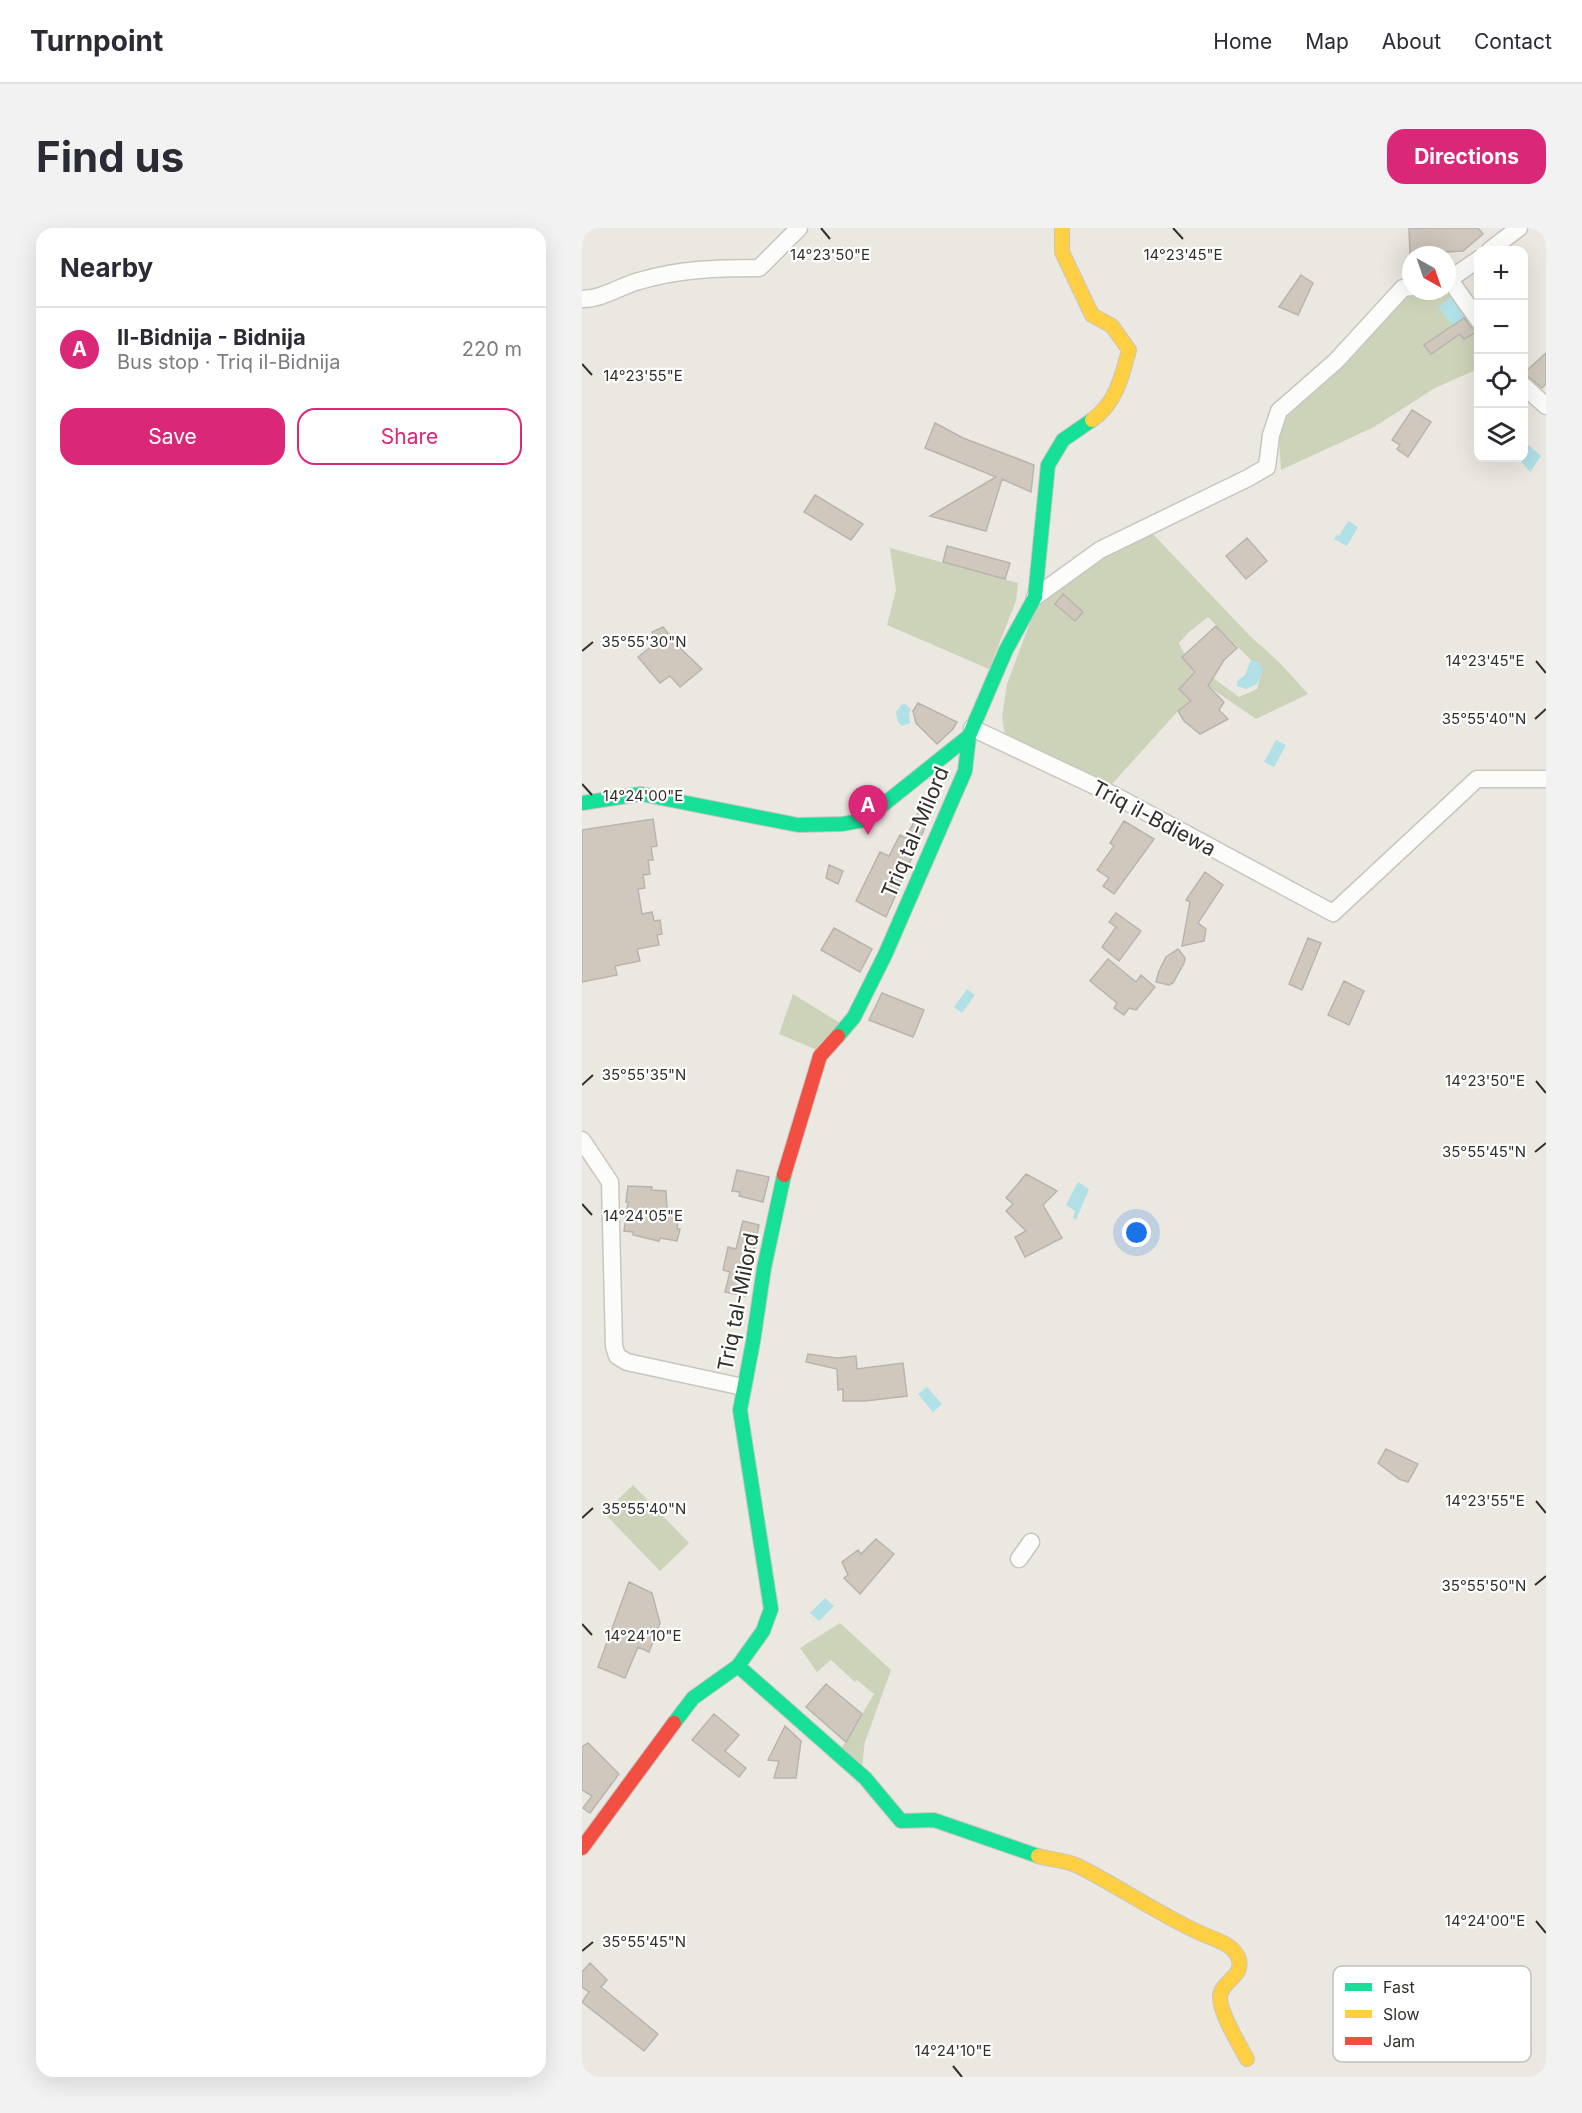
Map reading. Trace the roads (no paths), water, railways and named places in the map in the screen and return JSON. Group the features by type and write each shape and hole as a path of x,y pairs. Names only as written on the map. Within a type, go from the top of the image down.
{"street":[{"path":"582,299 596,298 637,281 677,272 702,268 759,268 798,228"},
{"path":"582,803 641,794 798,825 842,824 864,820 970,732 1006,650 1035,597 1048,465 1063,440 1102,413 1118,390 1129,350 1112,326 1092,315 1062,252 1062,228"},
{"path":"1495,246 1520,228"},
{"path":"1456,275 1474,262"},
{"path":"1035,597 1100,550 1267,467 1270,435 1279,411 1336,361 1402,289"},
{"path":"1456,290 1474,314"},
{"path":"1528,390 1546,406"},
{"name":"Triq il-Bdiewa","path":"970,732 1114,795 1333,913 1477,779 1546,779"},
{"name":"Triq tal-Milord","path":"582,1848 693,1698 738,1666 763,1631 771,1609 740,1410 764,1268 785,1172 820,1056 854,1017 885,955 965,771 970,732"},
{"path":"582,1140 610,1182 614,1346 617,1356 627,1362 743,1387"},
{"path":"1019,1559 1031,1542"},
{"path":"738,1666 865,1778 901,1821 934,1820 1044,1858 1076,1865 1185,1926 1229,1946 1237,1955 1240,1965 1237,1974 1222,1988 1220,1998 1222,2008 1247,2059"}],"water":[{"path":"1447,300 1456,300 1469,315 1453,326 1438,308"},
{"path":"1528,445 1541,456 1530,472 1521,462 1528,462"},
{"path":"1348,521 1358,527 1347,546 1334,539 1337,535 1339,536"},
{"path":"1251,660 1259,663 1263,670 1257,684 1246,689 1237,686 1237,681 1245,675"},
{"path":"902,704 911,709 910,723 902,726 896,712"},
{"path":"1276,740 1286,745 1274,767 1264,762"},
{"path":"967,989 975,995 962,1013 954,1007"},
{"path":"1078,1182 1089,1189 1076,1220 1073,1218 1075,1211 1066,1205"},
{"path":"927,1387 942,1404 933,1412 918,1394"},
{"path":"825,1598 834,1606 819,1621 810,1613"}],"place":[{"name":"Il-Bidnija - Bidnija","path":"868,835"}]}
